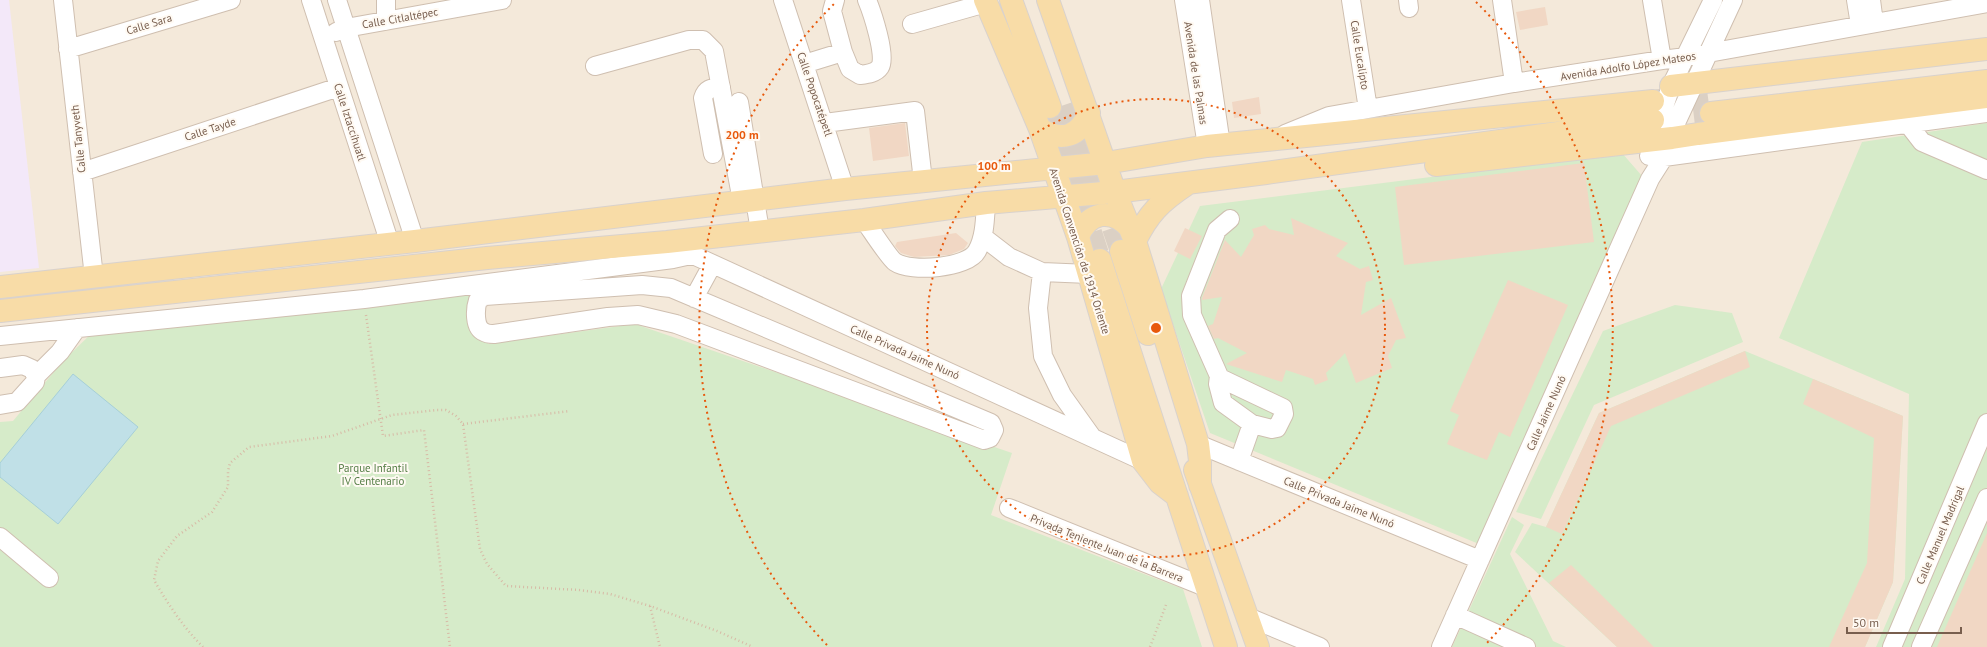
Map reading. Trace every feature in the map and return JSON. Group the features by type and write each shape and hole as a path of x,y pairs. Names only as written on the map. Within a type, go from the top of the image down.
{"main road":[{"path":"1011,0 1060,105 1035,0"},
{"path":"1048,0 1106,163 1200,485 1258,647"},
{"name":"Avenida Convención de 1914 Oriente","path":"986,1 1040,129 1078,237 1094,265 1177,496 1205,587 1226,647"},
{"path":"1707,97 1987,49"},
{"path":"1707,97 1987,58"},
{"path":"1671,86 1707,97 1987,81"},
{"path":"0,311 487,258 667,242 864,220 986,203 1063,195 1115,192 1266,173 1285,179 1306,180 1657,135 1987,97"},
{"path":"1040,129 1051,135 1063,137 1075,133 1084,125 1089,114"},
{"path":"0,287 390,244 845,189 1106,163 1214,146 1271,139 1657,135"},
{"path":"1129,240 1158,205 1189,183"},
{"path":"1078,237 1082,226 1090,219 1101,215 1112,216 1123,220 1198,444 1200,485"},
{"name":"Avenida Convención de 1914 Oriente","path":"1094,265 1143,461 1160,483 1177,496"}],"street":[{"name":"Calle Tanyveth","path":"63,0 94,277"},
{"name":"Calle Sara","path":"68,49 231,0"},
{"name":"Calle Iztaccíhuatl","path":"311,0 390,244"},
{"path":"337,0 414,241"},
{"path":"386,0 386,21"},
{"name":"Calle Popocatépetl","path":"783,0 825,123 845,189"},
{"path":"835,0 832,11 843,52 850,69 860,75 874,72 881,66 882,54 868,0"},
{"name":"Avenida de las Palmas","path":"1184,0 1214,146"},
{"name":"Avenida de las Palmas","path":"1200,0 1214,146"},
{"name":"Calle Eucalipto","path":"1351,0 1368,110"},
{"path":"1502,0 1514,83"},
{"path":"1652,0 1662,60"},
{"name":"Calle Jaime Nunó","path":"1442,647 1650,179 1657,135 1671,86 1713,0"},
{"name":"Calle Jaime Nunó","path":"1657,135 1707,97 1709,53 1733,0"},
{"path":"1856,0 1867,24"},
{"path":"1867,24 1871,0"},
{"name":"Calle Citlaltépec","path":"322,36 346,28 495,1"},
{"path":"912,24 986,1"},
{"name":"Avenida Adolfo López Mateos","path":"1271,139 1329,116 1514,83 1709,53 1978,3"},
{"path":"596,66 689,40 703,40 714,50 721,87 749,200 760,231"},
{"path":"804,64 843,52"},
{"name":"Calle Tayde","path":"82,172 339,87"},
{"path":"713,154 703,98 704,93 708,89 721,87"},
{"path":"739,102 749,200"},
{"path":"825,123 915,111 924,181"},
{"path":"1657,135 1908,124 1987,114"},
{"path":"1908,124 1922,142 1987,170"},
{"path":"864,220 895,262 914,269 966,262 977,252 983,237 986,203"},
{"path":"1220,378 1218,384 1223,403 1252,424 1272,429 1277,428 1284,414 1283,408 1220,378 1192,315 1191,296 1216,230 1230,219"},
{"path":"983,237 1009,258 1042,272 1094,265"},
{"name":"Calle Privada Jaime Nunó","path":"667,242 712,265 1143,461"},
{"path":"0,336 364,299 674,259 691,255"},
{"path":"438,264 441,289"},
{"path":"694,298 712,265"},
{"path":"1042,272 1038,308 1043,356 1062,395 1092,437"},
{"path":"642,284 671,288 694,298 991,423 994,430 990,438 984,440 683,327 638,315 608,317 494,334 484,332 478,327 475,307 478,300 485,296 642,284"},
{"path":"0,406 17,402 35,382 36,376 60,352 77,328"},
{"path":"0,368 23,365 32,369 36,376"},
{"name":"Calle Manuel Madrigal","path":"1892,647 1987,423"},
{"path":"1240,461 1244,444 1252,424"},
{"name":"Calle Privada Jaime Nunó","path":"1198,444 1480,560"},
{"path":"1921,647 1987,498"},
{"name":"Privada Teniente Juan de la Barrera","path":"1009,508 1205,587"},
{"path":"0,537 49,578"},
{"path":"1456,615 1526,647"},
{"path":"1248,618 1320,647"}],"path":[{"path":"364,299 383,436 424,430 450,647"},
{"path":"203,647 191,635 171,608 154,580 158,561 177,536 212,512 228,487 228,471 230,463 249,448 332,436 392,415 446,410 456,416 463,424 480,549 487,564 506,586 579,590 610,594 650,606 717,631 753,647"},
{"path":"463,424 570,411"},
{"path":"1150,647 1166,605"},
{"path":"650,606 660,647"}],"shaded area":[{"path":"0,0 1987,0 1987,647 0,647"},
{"path":"0,0 9,0 39,268 0,272"}],"green space":[{"path":"1987,123 1987,487 1916,647 1876,647 1905,579 1909,394 1779,338 1862,142"},
{"path":"1622,153 1642,176 1479,544 1210,433 1161,289 1200,206"},
{"name":"Parque Infantil IV Centenario","path":"475,288 488,344 635,324 1012,453 991,515 1183,589 1202,647 0,647 0,422 13,421 63,361 94,331"},
{"path":"1675,305 1732,313 1743,342 1594,405 1541,519 1516,512 1603,331"},
{"path":"1745,351 1903,416 1893,582 1865,647 1617,647 1515,552 1532,523 1546,527 1599,413"},
{"path":"1987,502 1987,647 1923,647"},
{"path":"1512,517 1524,525 1510,554 1553,641 1566,647 1452,647"}],"water":[{"path":"73,374 138,427 58,524 0,477 0,463"}],"building":[{"path":"1545,7 1548,25 1520,30 1516,12"},
{"path":"1259,97 1261,114 1234,118 1232,102"},
{"path":"905,123 909,156 873,161 869,128"},
{"path":"1584,163 1594,242 1404,265 1395,187"},
{"path":"1291,218 1348,243 1336,256 1360,269 1369,266 1373,280 1366,282 1361,315 1391,298 1406,338 1396,340 1388,356 1392,368 1356,383 1345,353 1326,373 1328,380 1315,385 1313,379 1286,370 1282,382 1226,364 1247,353 1218,338 1214,339 1208,326 1213,324 1222,297 1202,300 1225,240 1241,257 1254,235 1252,229 1265,225 1269,229 1294,235"},
{"path":"1185,228 1202,236 1190,259 1174,251"},
{"path":"956,233 968,243 964,249 949,255 914,257 901,253 895,246 897,242"},
{"path":"1508,280 1568,305 1510,437 1499,432 1487,460 1447,444 1459,415 1450,411"},
{"path":"1745,351 1750,367 1611,426 1562,534 1546,527 1599,413"},
{"path":"1813,379 1903,416 1893,582 1865,647 1829,647 1867,563 1874,438 1803,404"},
{"path":"1987,533 1987,647 1937,647"},
{"path":"1571,565 1654,647 1617,647 1549,583"}],"tunnel":[{"path":"1653,101 1713,93"},
{"path":"1070,103 1121,251"},
{"path":"1050,107 1099,257"},
{"path":"1661,119 1711,113"}]}
